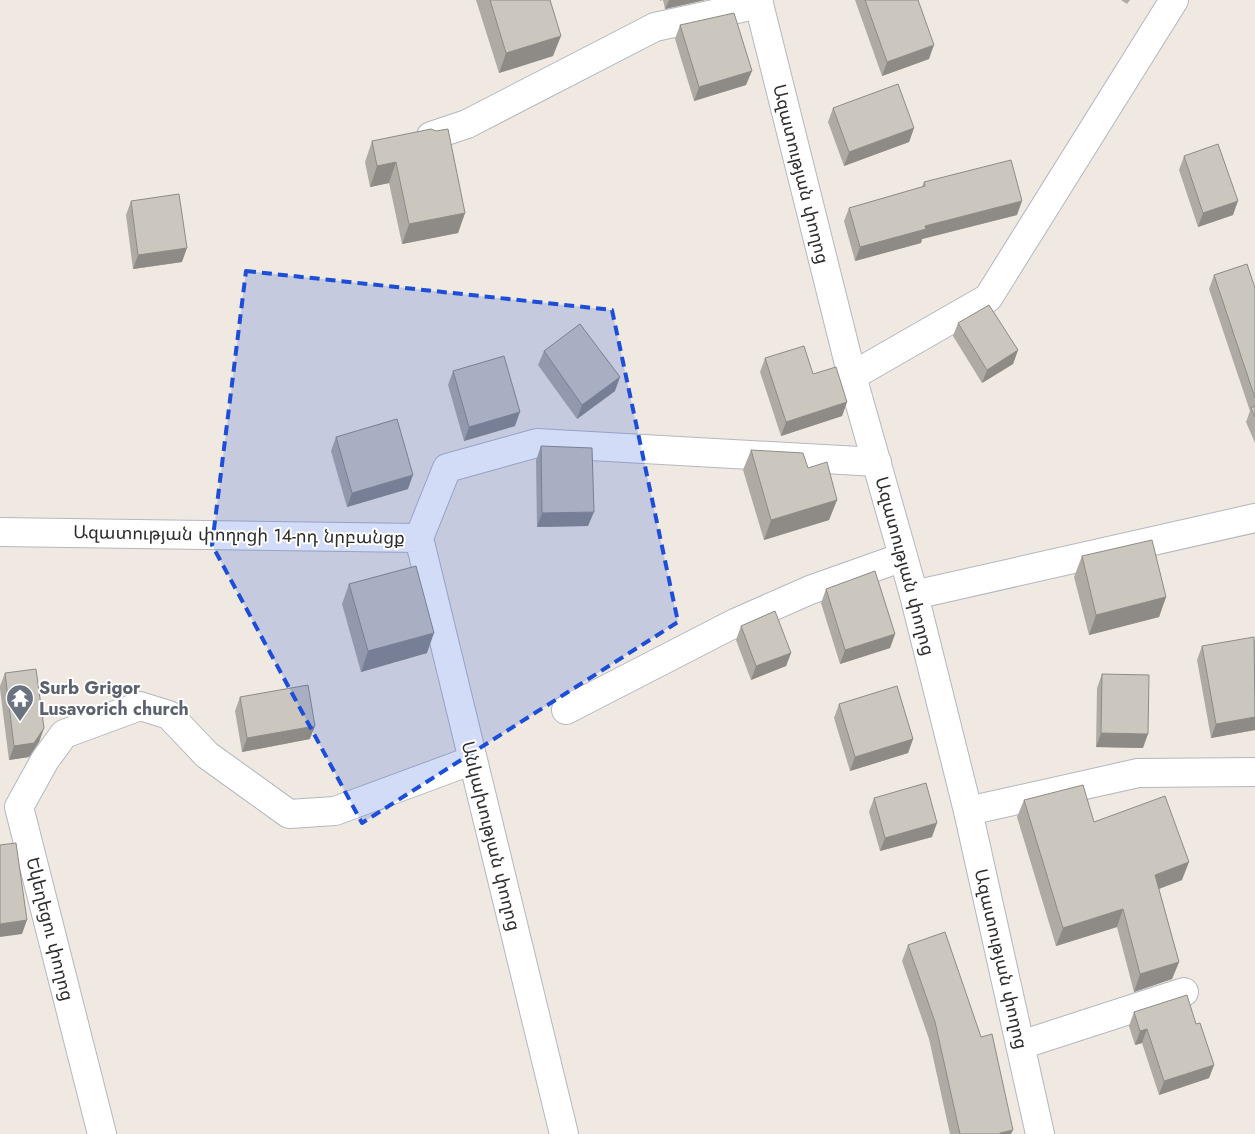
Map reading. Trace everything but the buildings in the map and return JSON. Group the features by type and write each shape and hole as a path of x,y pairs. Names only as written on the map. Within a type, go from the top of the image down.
{"street":[{"path":"852,376 988,298 1174,0"},
{"path":"432,136 467,124 655,27 759,2"},
{"name":"Ազատության փողոց","path":"759,2 852,376 914,595 968,811 1040,1134"},
{"name":"Ազատության փողոցի 14-րդ նրբանցք","path":"0,532 419,538 447,468 537,443 876,462"},
{"path":"914,595 1255,518"},
{"name":"Անկախության փողոց","path":"419,538 564,1134"},
{"path":"566,710 735,623 810,590 903,557"},
{"name":"Եկեղեցու փողոց","path":"102,1134 19,808 44,760 64,734 140,706 169,714 206,755 289,814 335,811 473,760"},
{"path":"968,811 1138,773 1255,772"},
{"path":"1020,1045 1184,992"}],"highlighted area":[{"path":"246,271 612,310 678,622 362,823 212,545"}],"place":[{"name":"Surb Grigor Lusavorich church","path":"20,722"}]}
